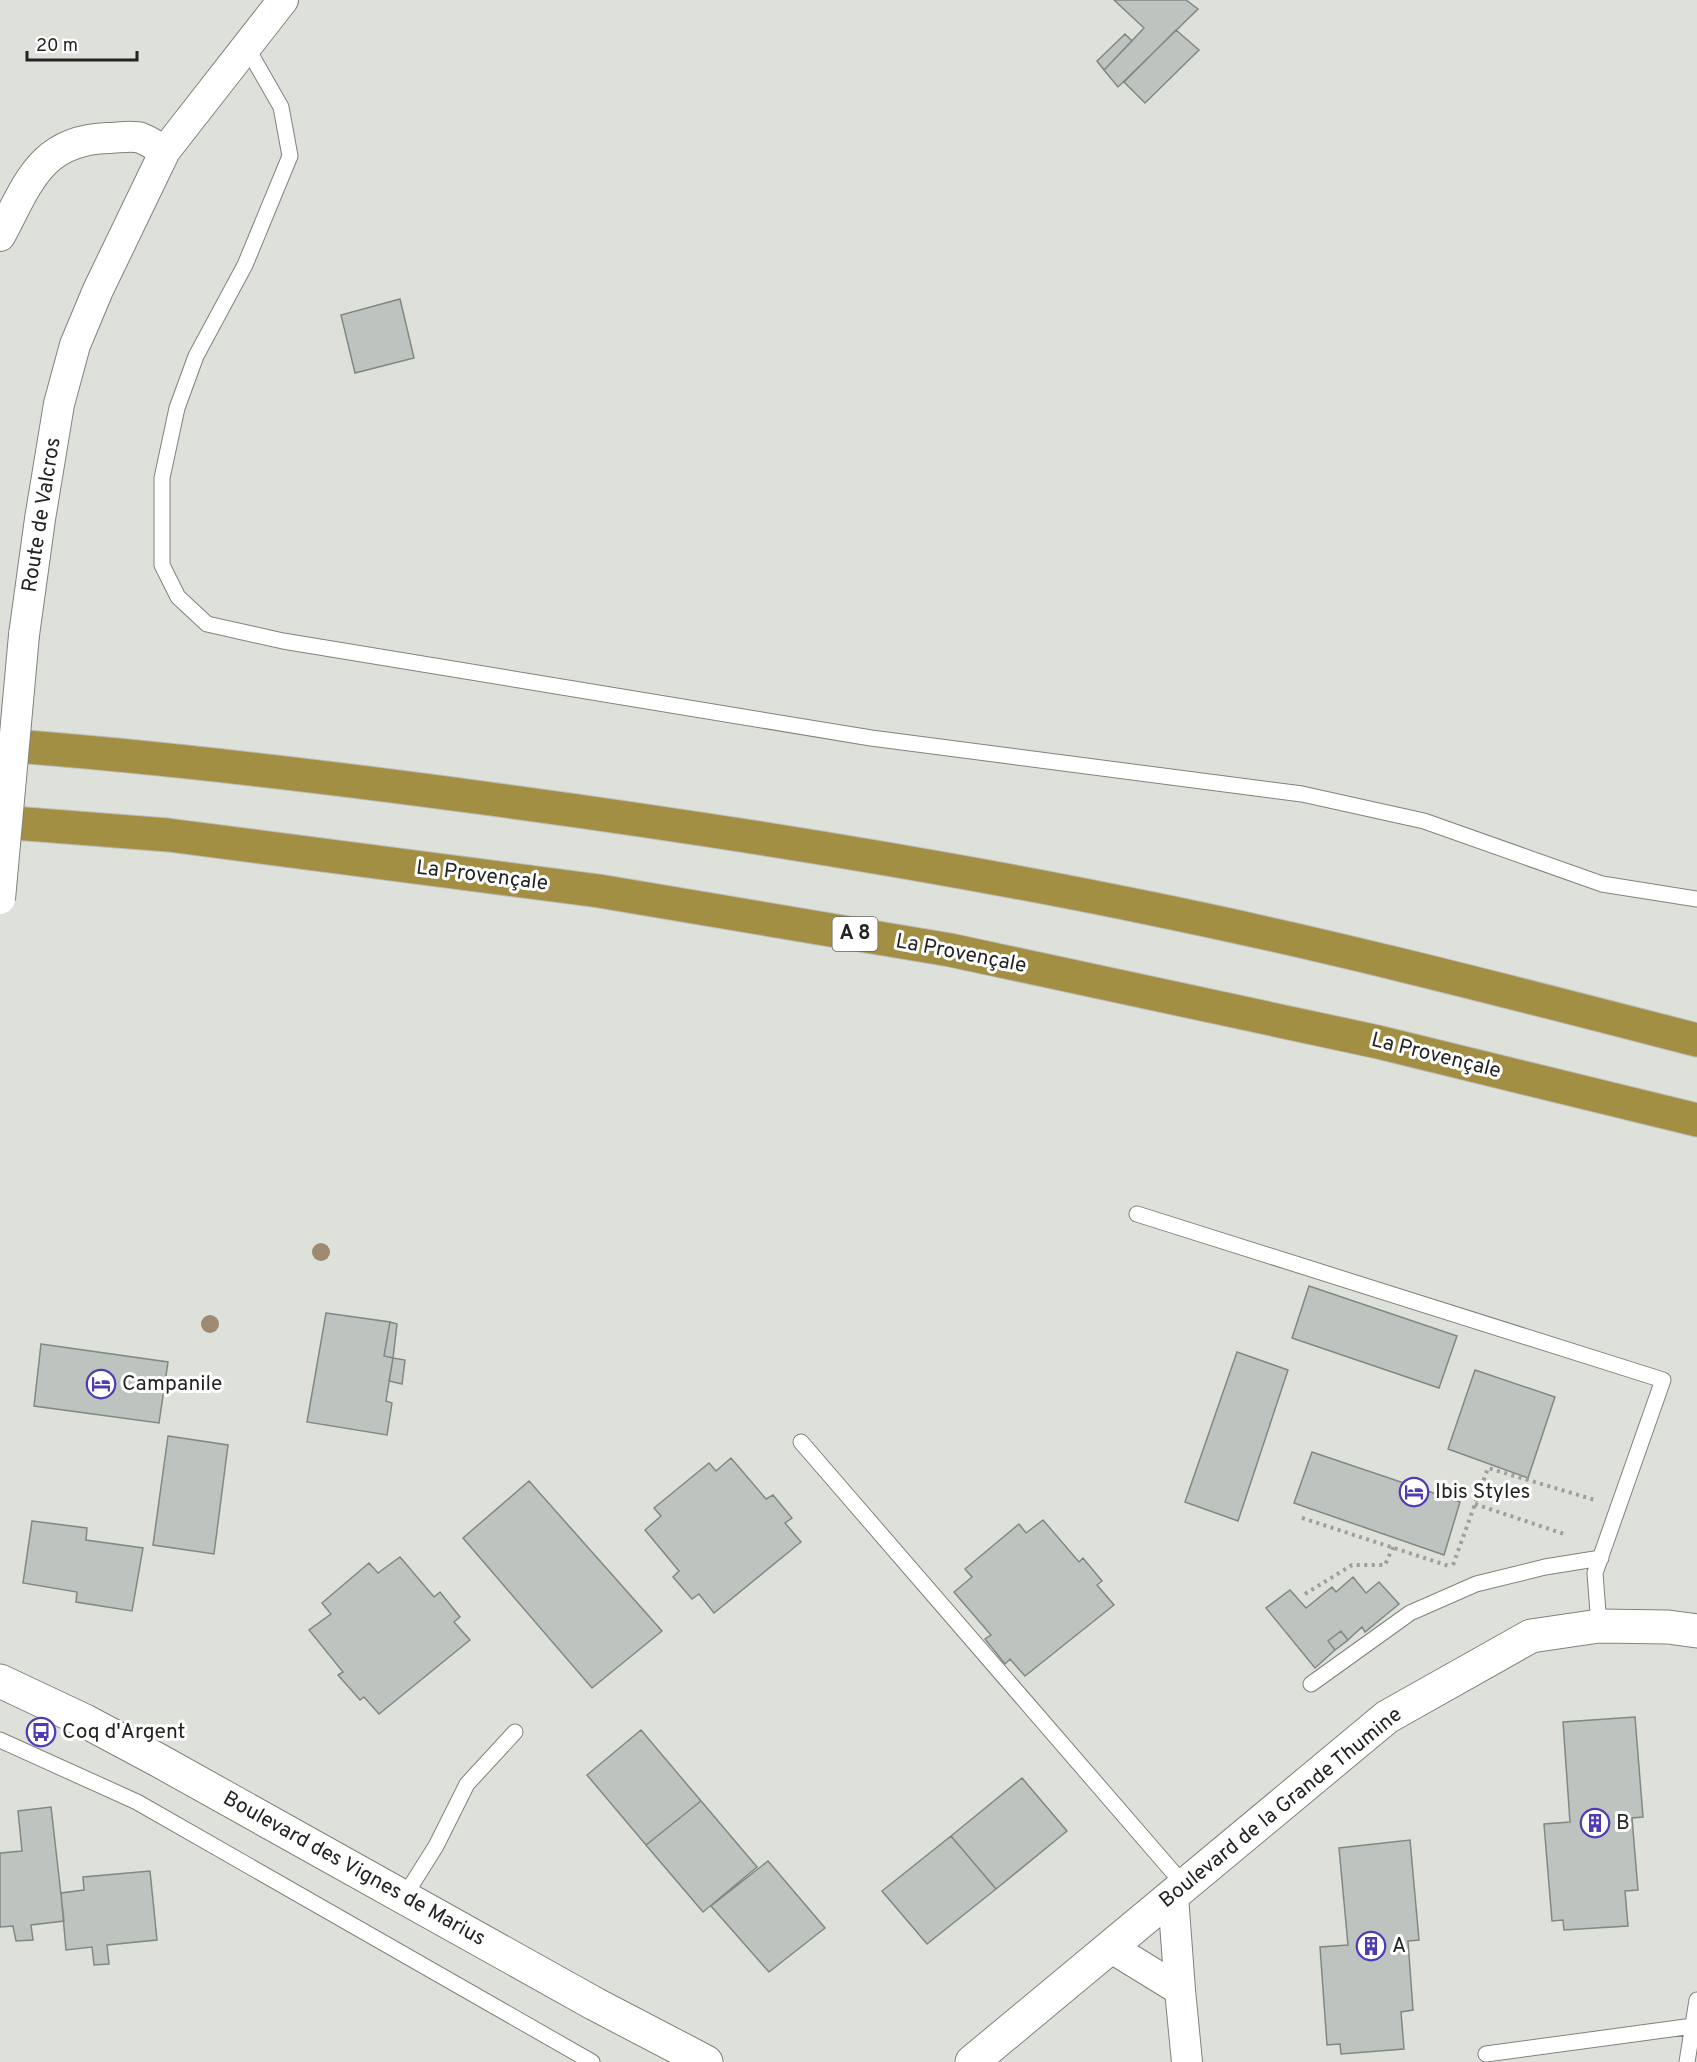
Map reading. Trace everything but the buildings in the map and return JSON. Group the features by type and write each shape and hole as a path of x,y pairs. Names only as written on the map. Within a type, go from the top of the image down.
{"highway":[{"path":"0,745 85,751 293,772 623,816 890,859 1159,910 1322,947 1697,1040"},
{"name":"La Provençale","path":"0,822 168,836 599,891 950,950 1378,1042 1697,1120"}],"street":[{"name":"Route de Valcros","path":"0,899 24,635 59,404 75,345 98,290 165,151 283,0"},
{"path":"0,236 29,181 45,161 61,148 91,139 140,138 165,151"},
{"name":"Boulevard de la Grande Thumine","path":"972,2062 1387,1717 1531,1636 1599,1626 1668,1626 1697,1631"},
{"name":"Boulevard des Vignes de Marius","path":"0,1682 45,1701 147,1754 595,2004 706,2062"},
{"path":"1179,1891 1180,1990 1187,2062"},
{"path":"1110,1947 1180,1990"}],"lane":[{"path":"246,46 281,107 290,156 245,265 196,356 177,408 162,478 162,565 178,597 207,624 283,641 871,738 1302,794 1424,821 1602,884 1697,899"},
{"path":"1137,1214 1663,1380 1595,1573 1599,1626"},
{"path":"801,1442 1179,1891"},
{"path":"1311,1684 1410,1613 1476,1584 1603,1553"},
{"path":"404,1897 436,1846 467,1784 515,1732"},
{"path":"0,1740 137,1802 592,2062"},
{"path":"1687,2062 1697,2000"},
{"path":"1486,2054 1693,2025"}],"path":[{"path":"1302,1518 1452,1568 1488,1468 1618,1507"},
{"path":"1475,1504 1603,1553"},
{"path":"1305,1594 1352,1565 1385,1565 1393,1547"}],"place":[{"name":"Campanile","path":"101,1384"},
{"name":"Ibis Styles","path":"1414,1492"},
{"name":"Coq d'Argent","path":"41,1732"},
{"name":"B","path":"1595,1823"},
{"name":"A","path":"1371,1946"}]}
